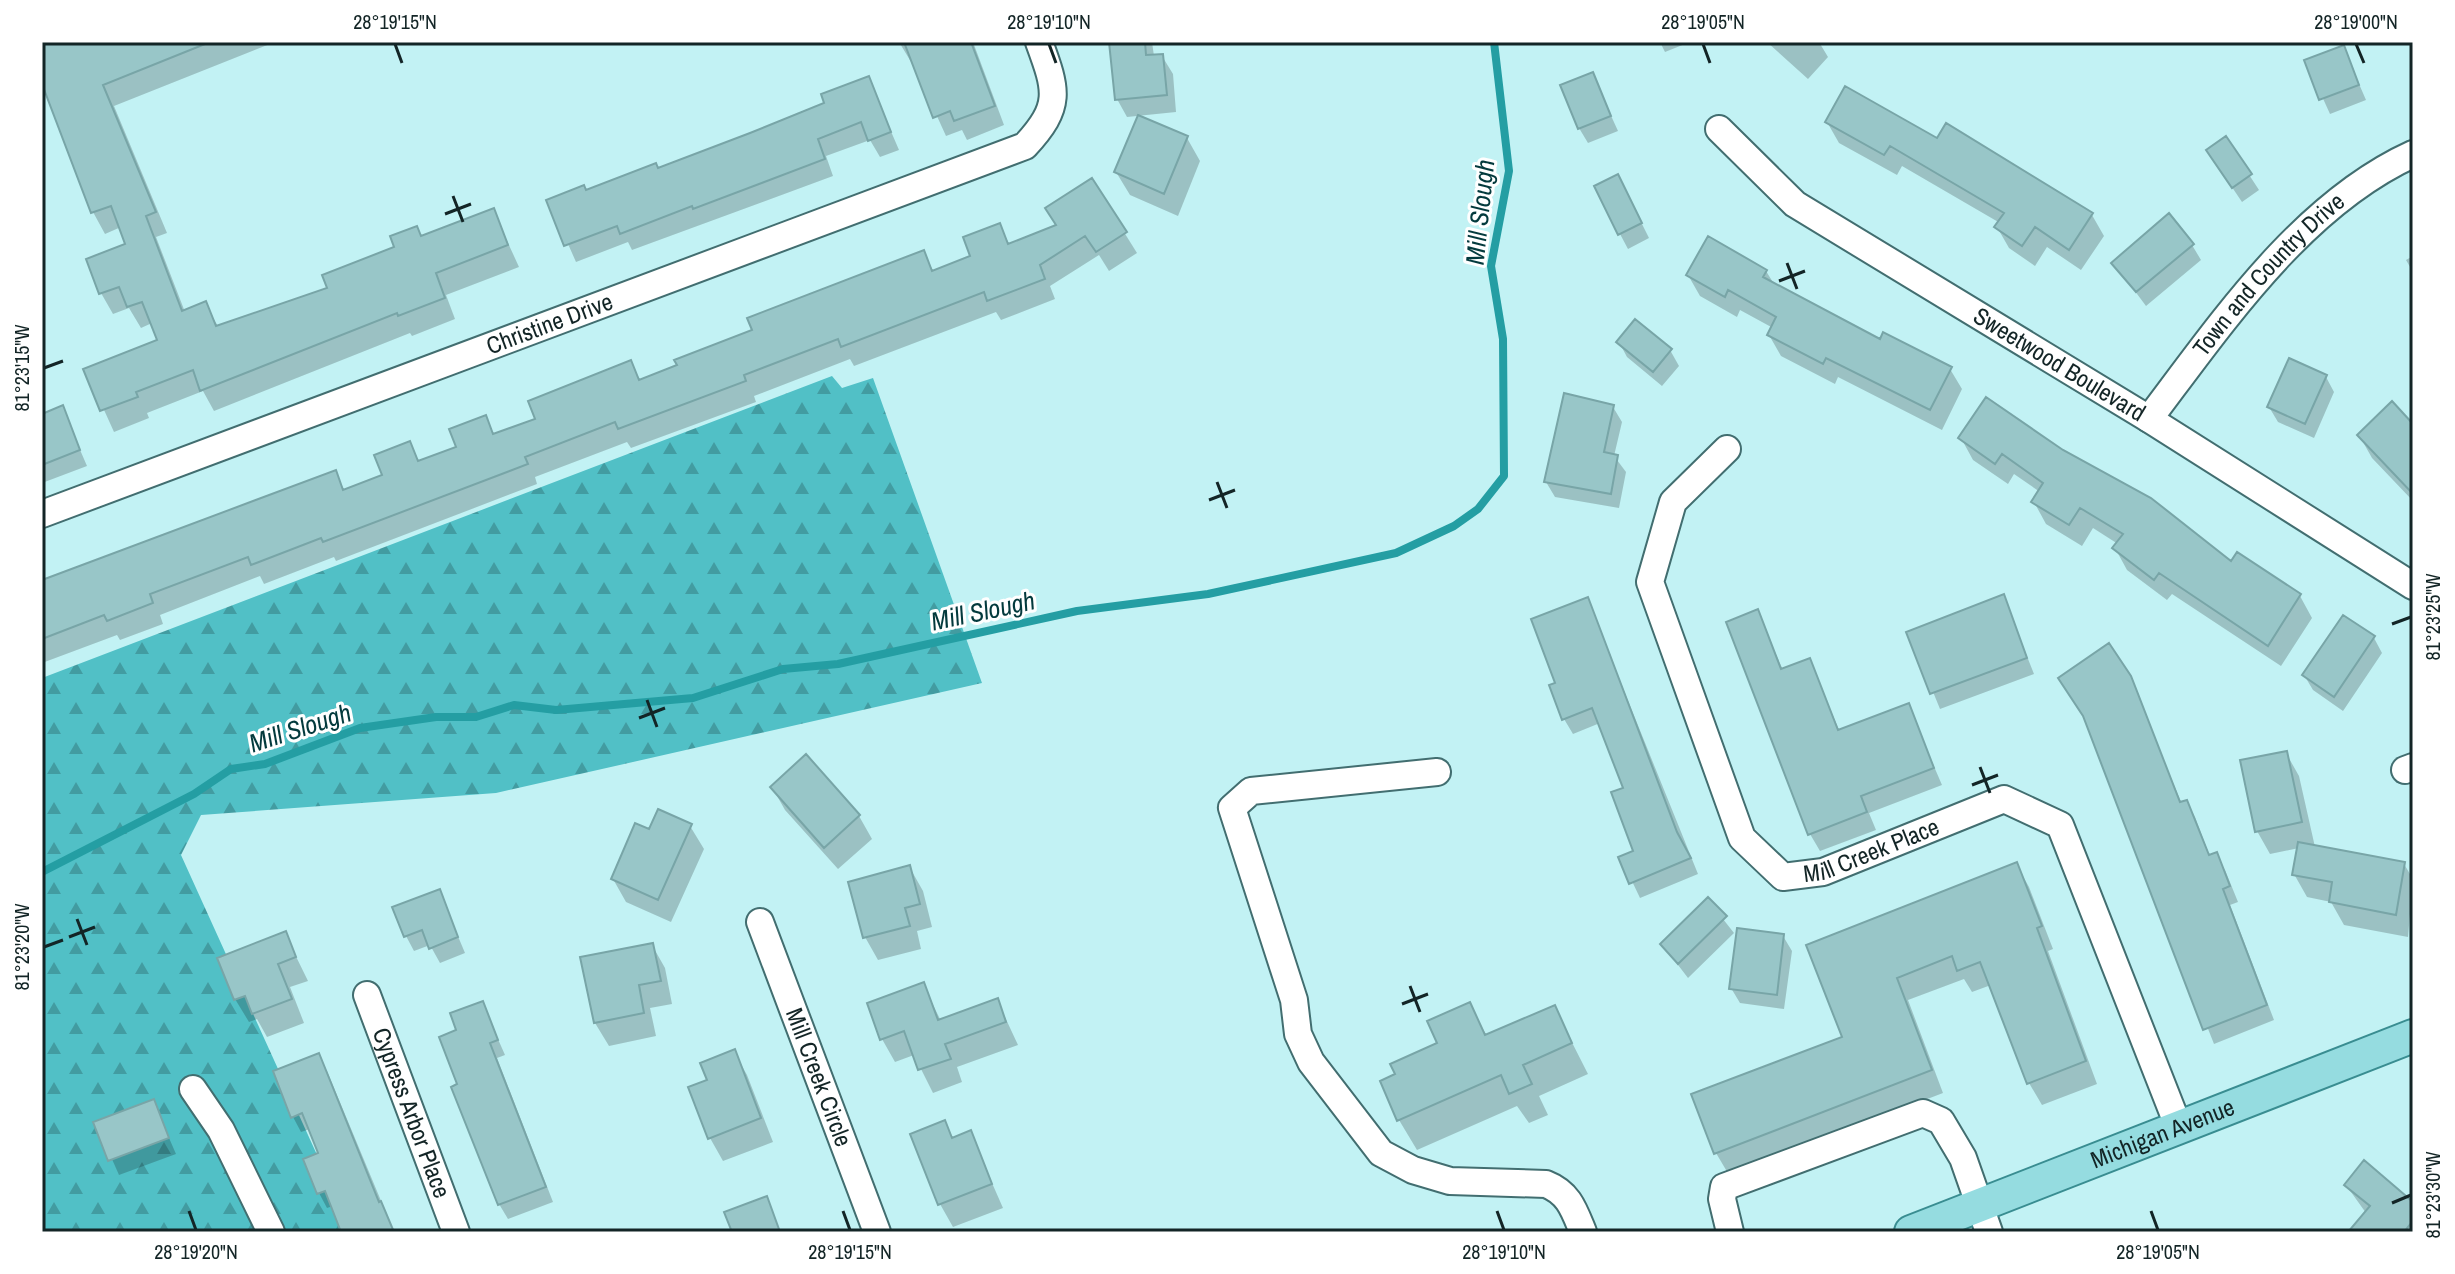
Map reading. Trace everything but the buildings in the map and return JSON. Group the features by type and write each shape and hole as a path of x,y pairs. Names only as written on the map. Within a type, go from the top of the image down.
{"main road":[{"name":"Michigan Avenue","path":"1911,1232 1984,1218 2179,1128 2413,1036"}],"street":[{"name":"Christine Drive","path":"42,514 1025,146 1047,122 1054,96 1039,42"},
{"name":"Sweetwood Boulevard","path":"1719,129 1795,204 2149,419 2413,586"},
{"name":"Town and Country Drive","path":"2149,419 2266,267 2345,197 2390,164 2413,154"},
{"name":"Mill Creek Place","path":"1727,449 1673,502 1650,582 1742,838 1783,877 1823,872 2004,799 2060,825 2179,1128"},
{"path":"1437,772 1251,791 1232,808 1294,1000 1298,1034 1311,1062 1381,1153 1413,1170 1450,1181 1546,1184 1559,1189 1569,1199 1583,1232"},
{"name":"Mill Creek Circle","path":"760,922 877,1232"},
{"name":"Cypress Arbor Place","path":"367,995 456,1232"},
{"path":"193,1089 221,1130 271,1232"},
{"path":"1730,1232 1722,1199 1724,1187 1923,1113 1941,1121 1963,1158 1984,1218"}],"green space":[{"path":"832,376 842,388 873,378 982,683 496,793 201,815 181,855 352,1232 42,1232 42,678"}],"waterway":[{"name":"Mill Slough","path":"42,872 194,794 231,769 265,764 360,728 436,717 476,717 514,705 556,710 693,698 783,669 838,664 1077,611 1208,594 1396,553 1454,526 1478,509 1504,476 1503,339 1491,266 1509,171 1494,42"}]}
